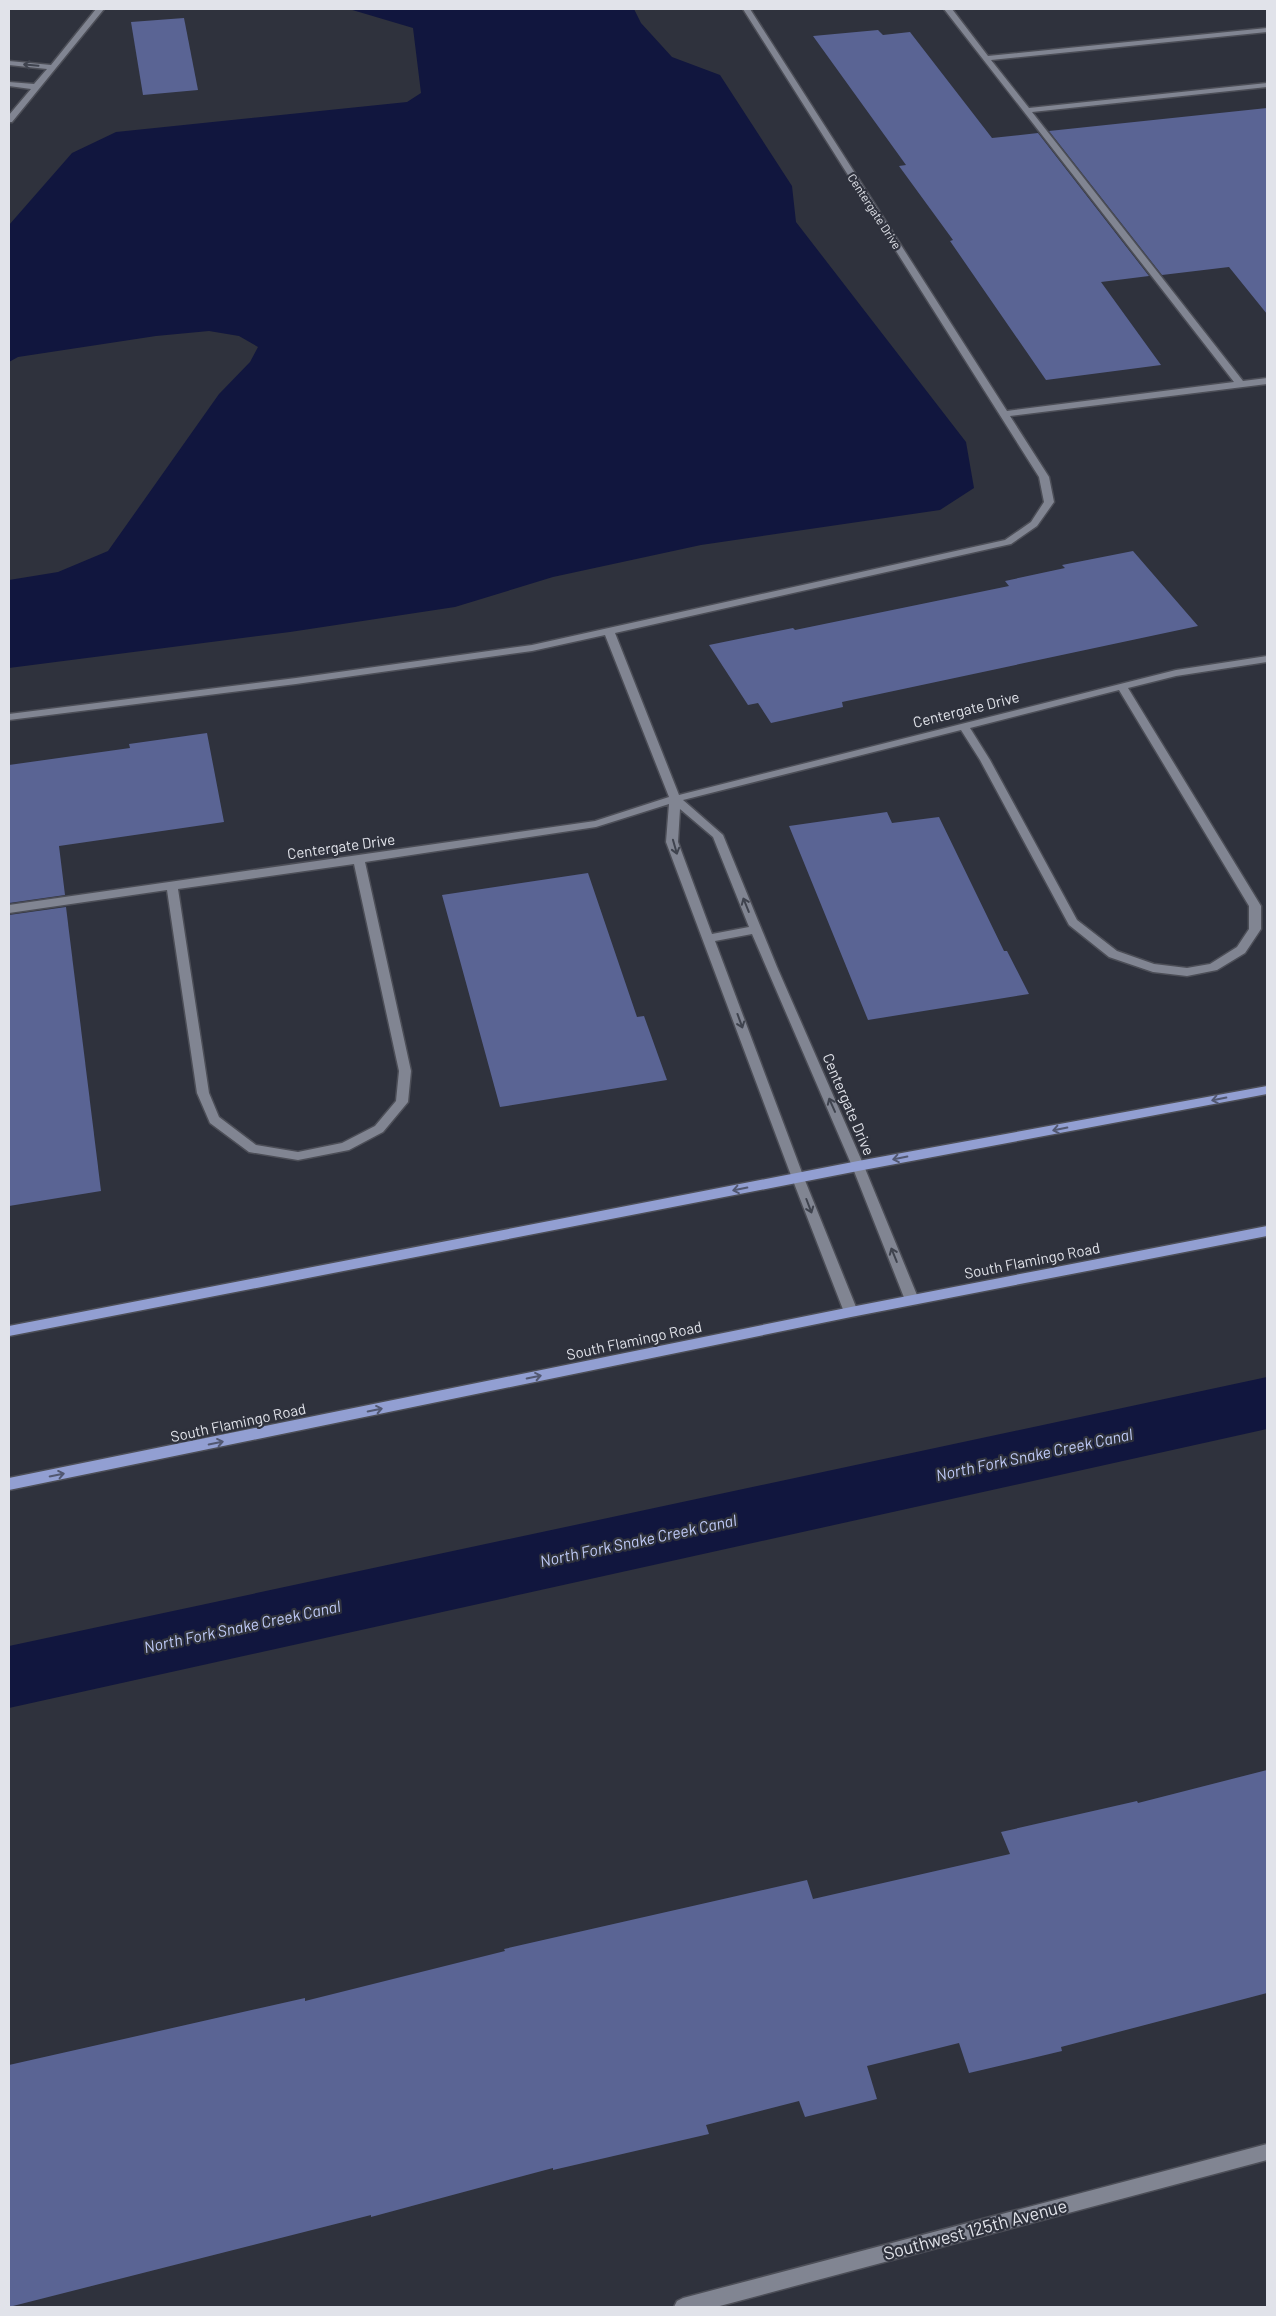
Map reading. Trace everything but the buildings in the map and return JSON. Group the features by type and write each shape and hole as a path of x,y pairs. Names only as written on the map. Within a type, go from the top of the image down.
{"main road":[{"path":"9,1331 858,1166 1267,1090"},
{"name":"South Flamingo Road","path":"9,1484 851,1312 1267,1231"}],"street":[{"path":"9,120 100,9"},
{"name":"Centergate Drive","path":"9,717 296,681 512,651 1008,542 1034,524 1049,502 1044,476 746,9"},
{"path":"948,9 1241,384"},
{"path":"987,58 1267,30"},
{"path":"9,63 53,67"},
{"path":"9,84 37,87"},
{"path":"1027,110 1267,85"},
{"path":"1005,414 1267,381"},
{"name":"Centergate Drive","path":"609,631 676,799 672,842 798,1178 851,1312"},
{"name":"Centergate Drive","path":"9,909 359,860 596,824 676,799 1122,686 1176,673 1267,659"},
{"path":"963,726 985,760 1073,922 1113,954 1153,968 1187,972 1213,967 1241,950 1246,943 1255,928 1255,906 1122,686"},
{"name":"Centergate Drive","path":"676,799 718,835 858,1166 912,1300"},
{"path":"172,886 203,1094 214,1120 253,1149 298,1156 346,1147 379,1129 402,1102 405,1071 359,860"},
{"path":"708,939 756,928"},
{"name":"Southwest 125th Avenue","path":"683,2307 1267,2152"}],"shaded area":[{"path":"349,9 634,9 641,23 672,57 720,75 792,186 796,222 966,442 974,488 940,510 701,545 553,577 455,607 290,632 9,668 9,580 58,572 108,551 219,394 250,362 258,347 239,336 209,331 156,336 18,357 9,362 9,225 72,153 116,132 407,102 421,93 413,28"}],"waterway":[{"name":"North Fork Snake Creek Canal","path":"9,1677 1267,1403"}]}
